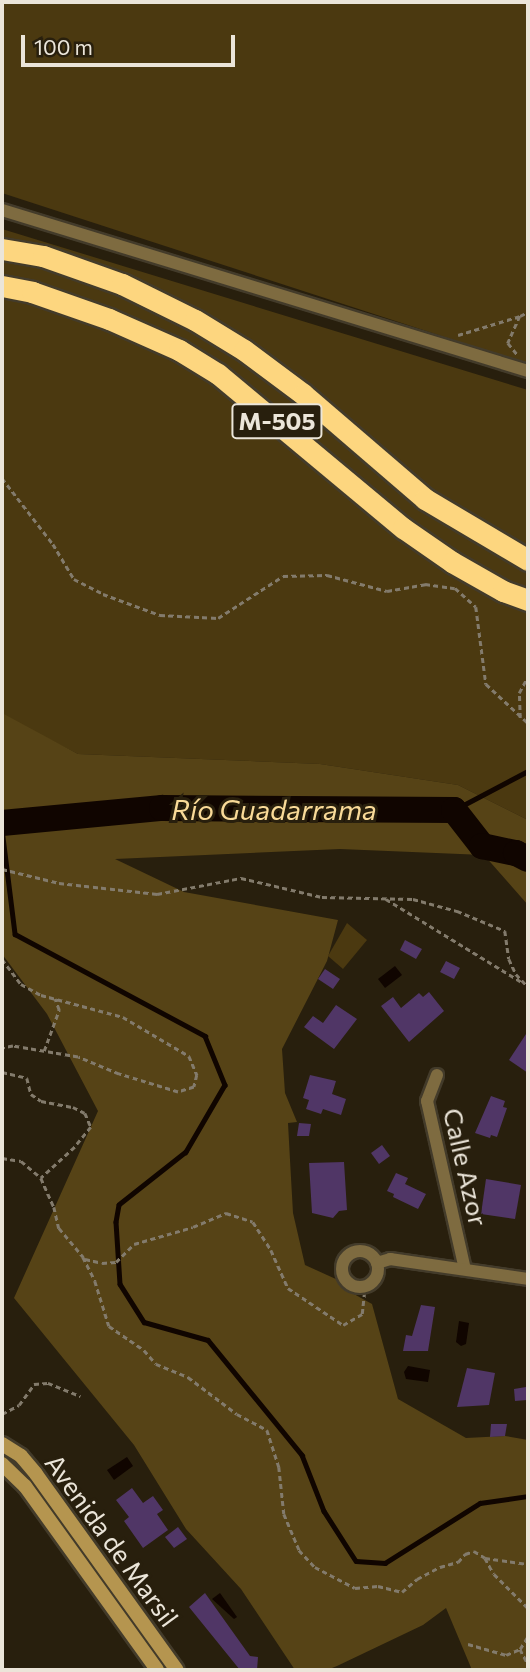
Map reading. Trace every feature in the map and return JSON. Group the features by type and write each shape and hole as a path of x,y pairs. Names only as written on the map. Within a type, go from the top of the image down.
{"highway":[{"name":"M-505","path":"2,249 43,256 122,284 195,320 244,350 303,394 425,499 464,525 528,560"},
{"name":"M-505","path":"2,286 32,292 96,315 179,350 218,374 403,528 452,562 503,591 528,600"}],"street":[{"path":"2,211 434,342 525,365"},
{"name":"Calle Azor","path":"437,1075 427,1101 466,1269"},
{"path":"354,1251 362,1251 374,1257 377,1264 376,1278 365,1286 358,1287 345,1281 341,1267 354,1251"},
{"path":"377,1264 390,1259 528,1279"},
{"name":"Avenida de Marsil","path":"2,1444 21,1457 36,1474 177,1670"},
{"name":"Avenida de Marsil","path":"2,1464 25,1486 157,1670"}],"path":[{"path":"434,342 528,312"},
{"path":"520,316 508,343 525,365"},
{"path":"2,478 53,544 74,579 160,615 218,618 283,576 327,575 387,591 425,584 456,588 476,607 486,684 528,723"},
{"path":"520,718 519,693 528,676"},
{"path":"2,869 22,875 157,894 241,878 322,897 413,899 457,911 505,931 509,958 527,986"},
{"path":"386,899 527,986"},
{"path":"2,959 21,984 55,999 123,1017 189,1056 197,1075 194,1087 178,1092 119,1074 78,1057 13,1046 2,1048"},
{"path":"44,1051 59,1010 55,999"},
{"path":"2,1072 27,1078 31,1094 41,1101 61,1103 85,1113 91,1127 75,1147 41,1178"},
{"path":"2,1158 21,1161 41,1178 54,1207 59,1228 83,1257 95,1281 109,1326 144,1350 156,1364 188,1377 237,1414 267,1430 279,1467 284,1514 299,1550 316,1567 355,1588 378,1586 402,1592 417,1578 458,1562 474,1551 485,1558 528,1564"},
{"path":"83,1257 102,1263 116,1262 134,1244 158,1234 193,1227 226,1213 253,1222 271,1250 288,1288 343,1325 362,1314 365,1286"},
{"path":"2,1414 19,1405 34,1384 48,1383 80,1396"},
{"path":"485,1558 494,1574 528,1608"},
{"path":"468,1644 500,1656 520,1649 528,1636"},
{"path":"520,1649 528,1664"}],"shaded area":[{"path":"2,2 528,2 528,364 2,193"},
{"path":"2,229 528,390 528,820 458,785 320,764 78,754 2,715"},
{"path":"2,713 78,754 320,764 458,785 528,820 528,905 484,855 340,849 115,859 184,892 338,920 327,961 282,1049 285,1093 297,1122 288,1123 290,1160 293,1213 305,1265 338,1280 343,1288 372,1304 398,1399 466,1438 505,1436 528,1440 528,1670 472,1670 446,1608 423,1625 337,1666 327,1670 295,1670 241,1589 186,1529 134,1445 14,1298 98,1111 47,1014 2,954"},
{"path":"347,923 367,940 343,969 328,956"},
{"path":"395,966 402,975 385,988 378,979"},
{"path":"459,1321 469,1323 466,1344 461,1346 456,1342"},
{"path":"408,1366 430,1370 428,1382 406,1379 404,1372"},
{"path":"127,1457 133,1466 114,1480 107,1470"},
{"path":"220,1593 237,1617 234,1619 212,1599"}],"building":[{"path":"405,940 422,949 416,959 400,950"},
{"path":"446,961 460,968 454,979 440,972"},
{"path":"325,969 340,979 333,989 318,979"},
{"path":"429,992 444,1011 409,1042 381,1006 393,997 401,1008 419,993 423,997"},
{"path":"336,1005 357,1019 334,1049 304,1027 313,1016 323,1023"},
{"path":"528,1031 528,1073 509,1060"},
{"path":"310,1075 336,1081 332,1094 346,1099 341,1115 323,1109 321,1114 306,1109 309,1100 303,1098"},
{"path":"491,1096 505,1101 503,1107 507,1108 497,1137 491,1135 490,1138 475,1133"},
{"path":"299,1123 311,1124 309,1136 297,1136"},
{"path":"382,1145 390,1156 379,1164 371,1153"},
{"path":"344,1162 347,1210 339,1211 333,1218 312,1213 309,1163"},
{"path":"396,1173 408,1178 405,1184 426,1194 418,1209 393,1197 394,1194 387,1191"},
{"path":"486,1179 521,1185 515,1219 481,1214"},
{"path":"421,1305 435,1307 428,1351 403,1351 406,1335 412,1336"},
{"path":"467,1368 495,1373 489,1405 457,1407"},
{"path":"526,1387 527,1400 515,1401 514,1389"},
{"path":"491,1424 507,1424 505,1436 490,1437"},
{"path":"132,1488 143,1503 153,1496 163,1510 157,1514 168,1530 143,1548 124,1521 129,1517 116,1500"},
{"path":"178,1527 187,1539 174,1548 165,1537"},
{"path":"205,1593 250,1656 258,1657 257,1670 240,1670 189,1607"}],"waterway":[{"path":"454,810 528,771"},
{"name":"Río Guadarrama","path":"2,823 162,808 454,810 482,846 516,853 528,859"},
{"path":"2,829 15,934 205,1036 225,1085 186,1152 119,1205 116,1222 120,1284 144,1322 208,1340 302,1455 324,1511 356,1561 385,1563 480,1503 528,1496"}]}
